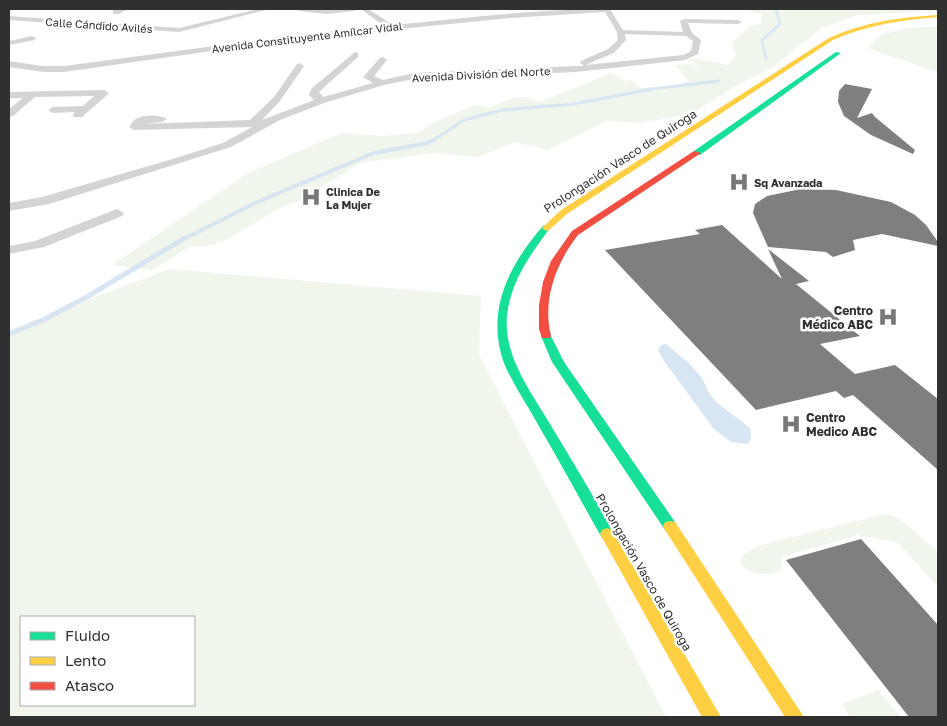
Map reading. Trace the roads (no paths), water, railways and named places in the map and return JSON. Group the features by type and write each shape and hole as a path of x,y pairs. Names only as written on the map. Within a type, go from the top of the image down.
{"street":[{"path":"116,12 124,9"},
{"name":"Calle Cándido Avilés","path":"9,18 172,30 266,9"},
{"path":"299,9 327,12 354,9"},
{"path":"364,9 390,27"},
{"path":"576,69 611,50 622,40 622,32 607,9"},
{"name":"Avenida Constituyente Amílcar Vidal","path":"9,64 43,70 58,70 290,38 390,27 607,9"},
{"name":"Calle Cándido Avilés","path":"26,19 53,11"},
{"name":"Prolongación Vasco de Quiroga","path":"712,717 512,369 502,331 505,302 515,270 531,244 547,226 564,212 849,29 876,22 938,16"},
{"name":"Avenida División del Norte","path":"9,207 44,201 227,145 276,118 321,101 382,83 414,76 576,69 685,57 695,52 697,40 688,34 684,21 738,22"},
{"path":"795,717 680,540 558,362 545,333 543,303 549,274 560,251 575,233 691,157 869,33 889,26 938,21"},
{"path":"622,32 688,34"},
{"path":"9,43 32,38"},
{"path":"9,50 21,47"},
{"path":"321,101 314,96 314,91 356,55"},
{"path":"382,83 368,77 383,60"},
{"path":"252,124 277,99 300,66"},
{"path":"770,78 796,83"},
{"path":"9,95 104,93 81,112 53,110"},
{"path":"9,114 32,94"},
{"path":"162,119 141,120 134,127 266,123"},
{"path":"9,250 39,244 117,214"}],"water":[{"path":"666,344 690,364 702,378 709,393 716,402 750,428 751,438 748,444 731,442 714,429 664,361 658,350 661,345"}],"waterway":[{"path":"766,59 762,40 780,24 776,9"},
{"path":"432,141 464,120 502,110 574,104 652,89 719,81"},
{"path":"180,241 255,203 374,153 432,141"},
{"path":"9,334 43,320 85,298 183,239"}],"place":[{"name":"Sq Avanzada","path":"739,182"},
{"name":"Clinica De La Mujer","path":"311,197"},
{"name":"Centro Médico ABC","path":"888,317"},
{"name":"Centro Medico ABC","path":"791,424"}]}
